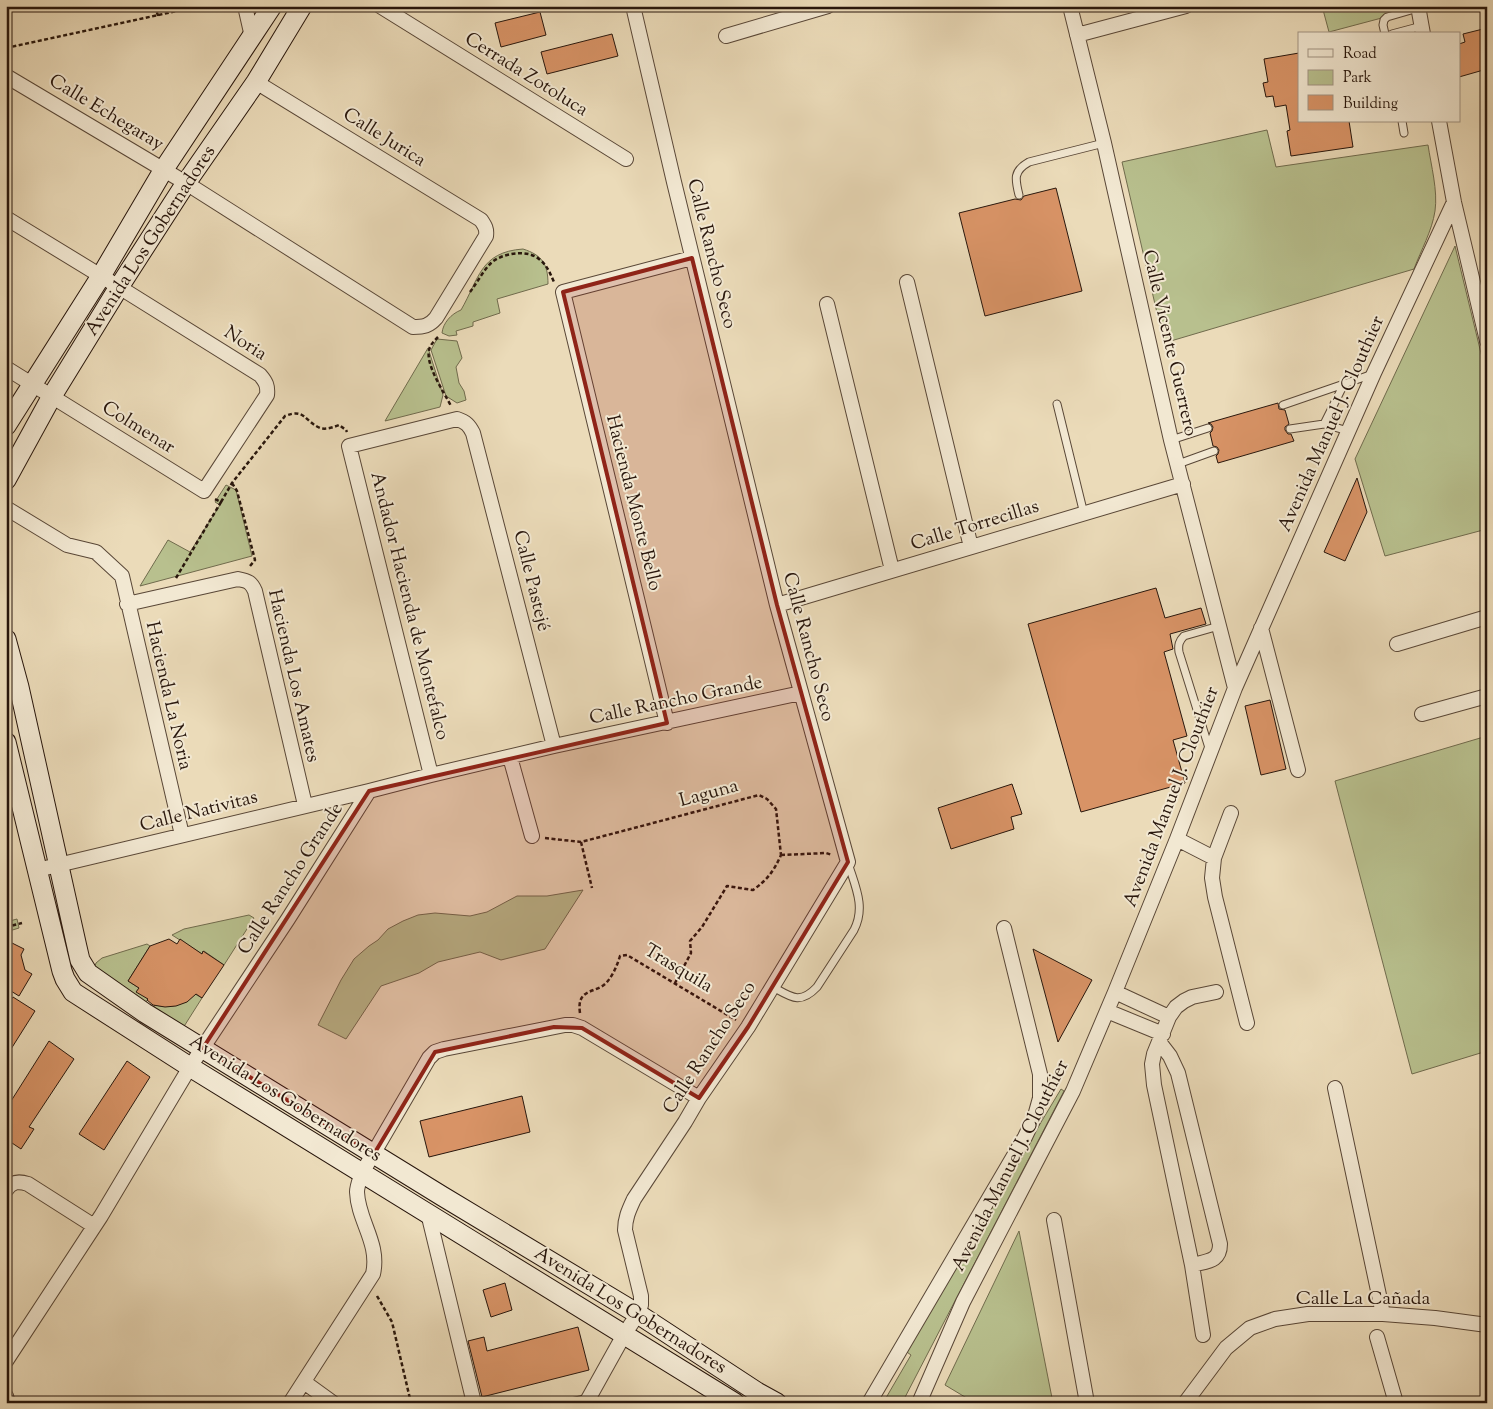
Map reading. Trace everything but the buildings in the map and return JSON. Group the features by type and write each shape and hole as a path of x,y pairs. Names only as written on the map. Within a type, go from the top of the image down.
{"street":[{"path":"245,6 252,37"},
{"name":"Avenida Los Gobernadores","path":"6,426 101,276 164,169 272,6"},
{"name":"Avenida Los Gobernadores","path":"6,480 52,396 119,287 186,183 256,82 302,6"},
{"name":"Cerrada Zotoluca","path":"380,6 626,159"},
{"name":"Calle Rancho Seco","path":"633,6 692,258 777,605 848,862 748,1027 699,1098 628,1211 625,1219 625,1230 641,1296 638,1314"},
{"path":"726,36 828,6"},
{"name":"Calle Vicente Guerrero","path":"1070,6 1104,143 1171,440 1235,688"},
{"path":"1077,35 1186,6"},
{"path":"1418,7 1422,30"},
{"name":"Calle Echegaray","path":"6,76 164,169 414,327 435,328"},
{"name":"Calle Jurica","path":"256,82 481,220 487,231 486,236 436,318 435,328"},
{"path":"1439,122 1454,202 1487,341"},
{"name":"Avenida Manuel J. Clouthier","path":"919,1403 963,1302 1073,1091 1177,839 1235,688 1374,373 1454,202"},
{"path":"6,218 119,287"},
{"path":"563,292 692,258"},
{"path":"907,282 971,547"},
{"name":"Noria","path":"119,287 260,375 266,383 267,395 204,491"},
{"name":"Hacienda Monte Bello","path":"563,292 667,723"},
{"path":"827,304 892,570"},
{"name":"Colmenar","path":"6,368 204,491"},
{"path":"349,446 463,422"},
{"name":"Calle Pastejé","path":"463,422 474,433 554,746"},
{"name":"Andador Hacienda de Montefalco","path":"349,446 431,775"},
{"name":"Calle Torrecillas","path":"777,605 1183,484"},
{"path":"6,508 67,545 96,552 122,576 127,604"},
{"name":"Hacienda Los Amates","path":"166,595 238,579 247,580 252,584 305,805"},
{"name":"Hacienda La Noria","path":"166,595 127,604 182,835"},
{"path":"1397,644 1487,617"},
{"path":"1261,628 1298,770"},
{"name":"Avenida Los Gobernadores","path":"6,639 13,684 59,864 80,960 88,973 145,1012 638,1314 757,1392 777,1403"},
{"name":"Calle Rancho Grande","path":"6,1361 102,1216 190,1067 288,919 369,791 554,746 801,693"},
{"path":"1422,714 1487,696"},
{"name":"Avenida Los Gobernadores","path":"6,742 62,971 73,992 190,1067 735,1403"},
{"path":"510,757 532,836"},
{"name":"Calle Nativitas","path":"37,870 369,791"},
{"path":"1230,814 1214,858 1212,878 1215,897 1247,1023"},
{"path":"1177,839 1214,858"},
{"path":"868,1403 1025,1137 1035,1116 1040,1098 1040,1074 1004,928"},
{"path":"1115,992 1169,1017"},
{"path":"1203,1335 1192,1265 1154,1085 1152,1064 1154,1054 1169,1017 1176,1007 1192,997 1216,992"},
{"path":"1107,1011 1161,1039 1178,1073 1220,1244 1219,1254 1215,1258 1192,1265"},
{"path":"290,1403 373,1274 375,1257 357,1193 362,1173 415,1080 435,1052 444,1048 573,1025 582,1028 699,1098"},
{"path":"1334,1088 1383,1314"},
{"path":"6,1190 14,1183 28,1184 94,1226"},
{"path":"428,1213 474,1403"},
{"path":"1054,1220 1087,1403"},
{"path":"588,1400 624,1333 638,1314"},
{"name":"Calle La Cañada","path":"1185,1403 1226,1348 1250,1328 1275,1319 1308,1314 1383,1314 1487,1325"},
{"path":"1377,1337 1396,1403"},
{"path":"304,1382 333,1403"},
{"path":"6,1396 8,1403"}],"lane":[{"path":"1385,32 1383,25 1387,17 1418,7"},
{"path":"1407,32 1422,30"},
{"path":"1402,122 1404,133"},
{"path":"1019,195 1016,181 1017,172 1020,167 1029,162 1104,143"},
{"path":"1284,405 1374,373"},
{"path":"1324,424 1344,384"},
{"path":"1057,404 1084,514"},
{"path":"1290,429 1324,424 1348,431"},
{"path":"1171,440 1208,428"},
{"path":"1178,464 1214,450"},
{"path":"1210,750 1178,645 1184,636 1219,626"},
{"path":"773,987 792,998 810,995 854,930 859,920 860,910 848,862"},
{"path":"567,1403 588,1400"}],"path":[{"path":"155,6 158,16"},
{"path":"6,48 200,6"},
{"path":"470,293 492,262 513,253 526,254 538,258 549,269 554,282 563,292"},
{"path":"435,328 430,347 429,357 431,366 463,422"},
{"path":"166,595 232,483 285,416 293,413 302,414 321,428 340,425 346,430 349,446"},
{"path":"232,483 237,491 255,560 238,579"},
{"path":"204,491 221,502"},
{"name":"Laguna","path":"532,836 581,842 759,795 776,809 781,855"},
{"path":"581,842 592,888"},
{"path":"675,983 691,953 690,941 702,928 727,886 752,890 764,882 775,868 781,855 826,853 848,862"},
{"path":"6,927 22,923"},
{"name":"Trasquila","path":"582,1028 579,1005 585,993 606,984 617,967 620,956 627,954 748,1027"},
{"path":"368,1282 392,1322 411,1403"}],"highlighted area":[{"path":"692,258 777,605 848,862 748,1027 699,1098 582,1028 554,1027 435,1052 374,1154 203,1048 369,791 667,723 563,292"}],"green space":[{"path":"1322,6 1408,6 1408,11 1329,32"},
{"path":"1267,130 1276,167 1428,145 1436,203 1429,233 1414,269 1164,343 1122,162"},
{"path":"1455,246 1487,378 1487,529 1385,556 1355,459"},
{"path":"523,249 535,254 543,261 547,271 548,284 497,299 500,313 473,322 473,326 456,331 457,335 449,336 442,333 448,319 461,310 477,278 489,261 509,251"},
{"path":"437,339 457,341 462,358 456,367 459,383 464,391 466,400 457,403 446,396 431,350"},
{"path":"428,348 443,395 440,407 385,421"},
{"path":"226,485 236,490 252,556 140,586 168,540 190,552 220,505 215,502"},
{"path":"1487,736 1487,1051 1412,1074 1335,781"},
{"path":"583,890 545,949 501,960 480,952 438,962 419,973 381,986 346,1039 318,1025 354,959 378,940 388,929 403,921 418,915 435,913 470,916 487,912 517,896 547,896"},
{"path":"249,915 254,918 224,965 204,951 202,954 172,935 184,929"},
{"path":"17,919 19,928 6,932 6,922"},
{"path":"147,944 150,946 128,981 139,988 137,991 148,999 145,1003 94,969 96,963 102,958"},
{"path":"195,994 202,998 183,1028 153,1008 155,1005 166,1007 177,1005"},
{"path":"1061,1089 1064,1091 902,1403 883,1403 911,1355 904,1350"},
{"path":"1019,1231 1053,1403 975,1403 945,1385"}]}
